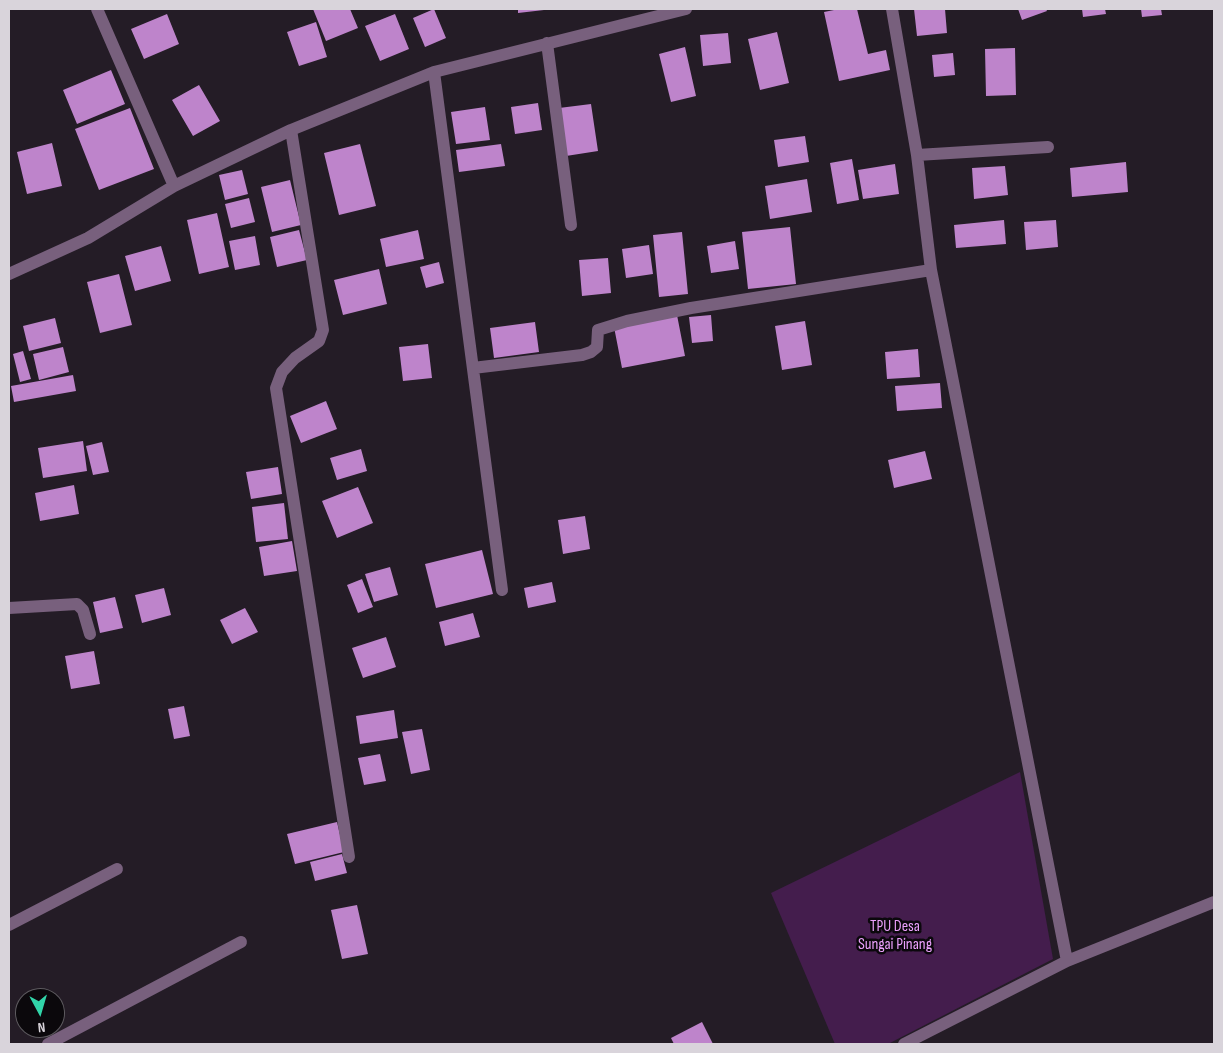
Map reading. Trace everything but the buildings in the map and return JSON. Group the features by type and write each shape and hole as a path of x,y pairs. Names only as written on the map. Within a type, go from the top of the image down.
{"street":[{"path":"97,9 174,186"},
{"path":"9,274 88,238 174,186 291,130 434,72 686,9"},
{"path":"892,9 917,155 931,270 1067,961"},
{"path":"547,44 571,225"},
{"path":"434,72 502,590"},
{"path":"291,130 323,330 319,341 295,358 282,372 276,388 350,857"},
{"path":"917,155 1048,147"},
{"path":"473,368 582,355 595,350 598,330 627,321 691,308 931,270"},
{"path":"9,608 77,604 83,610 90,634"},
{"path":"9,926 117,869"},
{"path":"904,1044 1067,961 1214,902"},
{"path":"48,1044 241,942"}],"green space":[{"name":"TPU Desa Sungai Pinang","path":"1020,772 1053,959 888,1044 835,1044 771,893"}]}
